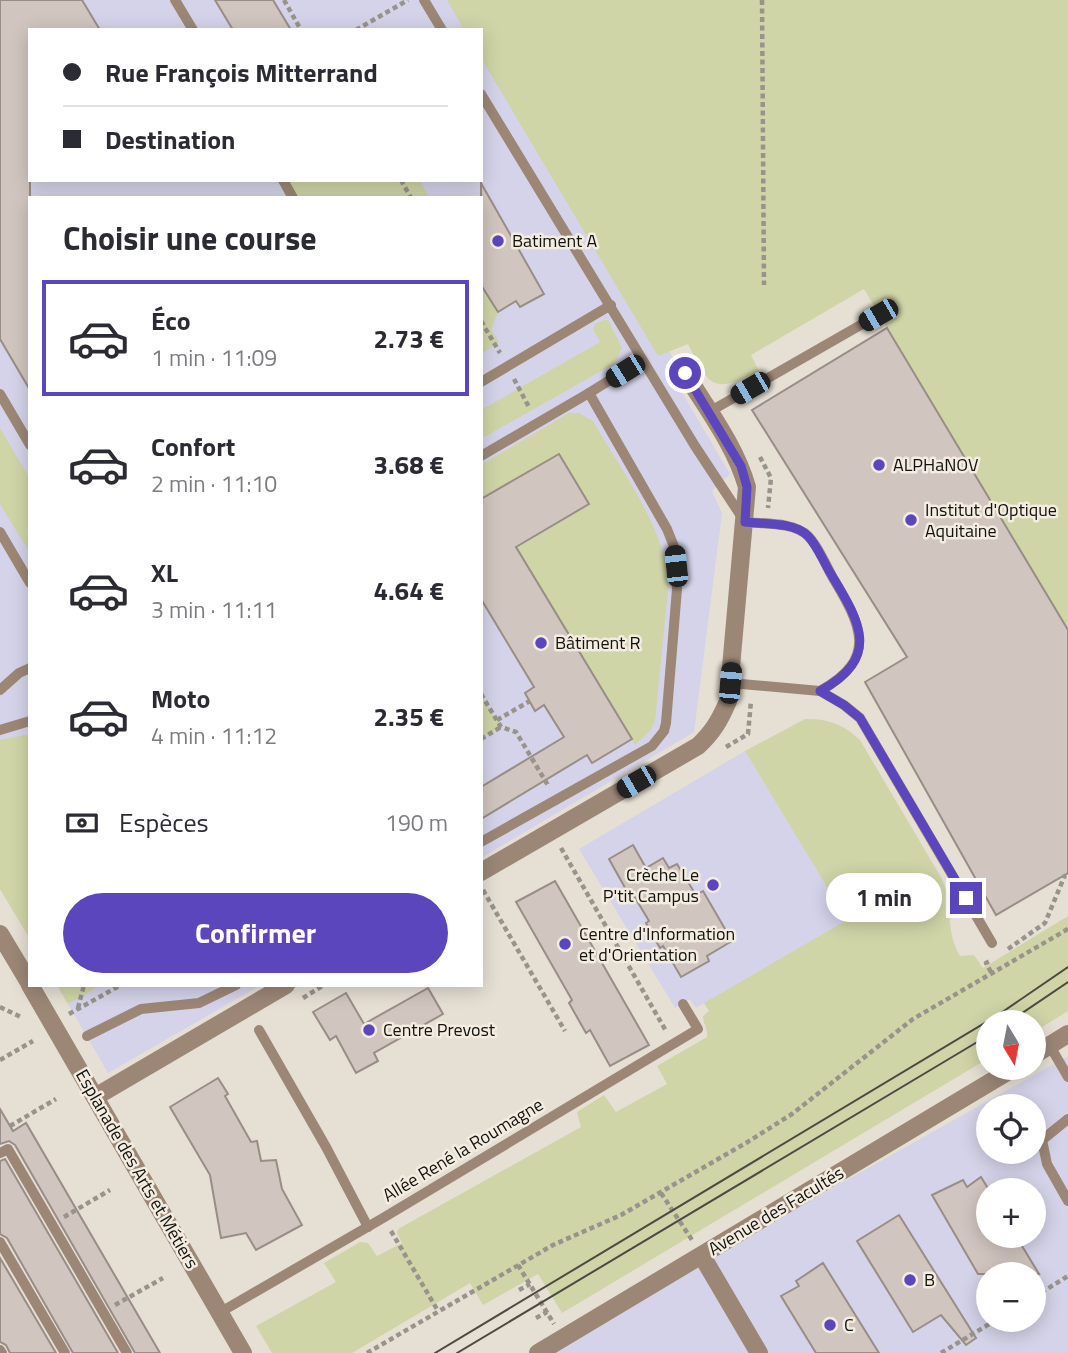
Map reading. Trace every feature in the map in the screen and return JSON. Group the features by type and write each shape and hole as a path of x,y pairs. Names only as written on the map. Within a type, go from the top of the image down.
{"street":[{"path":"485,884 698,746 713,733 728,701 747,487 741,466 685,373"},
{"name":"Esplanade des Arts et Métiers","path":"0,934 28,982"},
{"name":"Esplanade des Arts et Métiers","path":"31,987 243,1353"},
{"path":"95,1097 283,987"},
{"path":"1046,1048 1068,1034"},
{"name":"Avenue des Facultés","path":"538,1353 994,1080"},
{"path":"702,1256 759,1353"}],"lane":[{"path":"175,0 192,28"},
{"path":"424,0 441,28"},
{"path":"483,97 695,446 745,522 789,527 808,536 855,614 859,634 858,650 851,668 820,691"},
{"path":"483,381 611,305"},
{"path":"709,412 878,315"},
{"path":"483,455 642,360"},
{"path":"483,841 652,746 664,731 677,589 675,549 667,529 589,393"},
{"path":"0,394 28,442"},
{"path":"0,532 28,580"},
{"path":"0,690 19,673 28,669"},
{"path":"730,683 820,691 860,718 992,943"},
{"path":"0,730 28,722"},
{"path":"87,1036 141,1009 199,1003 232,987"},
{"name":"Allée René la Roumagne","path":"219,1313 698,1029 683,1004"},
{"path":"259,1030 368,1227"},
{"path":"1046,1055 1068,1077"},
{"path":"1068,1119 1042,1140 1047,1164 1068,1201"},
{"path":"0,1153 8,1149 127,1353"},
{"path":"0,1242 65,1353"}],"path":[{"path":"284,0 300,28"},
{"path":"360,28 409,0"},
{"path":"762,0 764,285"},
{"path":"759,455 772,478 766,524"},
{"path":"724,748 748,734 752,685"},
{"path":"483,697 501,727 516,732 557,800"},
{"path":"497,720 530,701"},
{"path":"483,738 501,727"},
{"path":"549,852 560,846 674,1044"},
{"path":"991,972 986,963 1045,923 1066,874"},
{"path":"485,884 565,1031"},
{"path":"367,1353 553,1245 598,1226 661,1193 792,1114 913,1019 1068,929"},
{"path":"78,1009 84,987"},
{"path":"53,1023 117,987"},
{"path":"0,1007 23,1018"},
{"path":"0,1060 33,1041"},
{"path":"10,1126 56,1099"},
{"path":"64,1218 110,1190"},
{"path":"661,1193 702,1256"},
{"path":"383,1218 438,1311"},
{"path":"518,1265 563,1338"},
{"path":"1046,1290 1068,1276"},
{"path":"115,1306 163,1279"},
{"path":"519,1290 530,1284"},
{"path":"536,1318 547,1312"},
{"path":"941,1353 976,1332"}],"shaded area":[{"path":"0,0 457,0 474,28 28,28 28,182 483,182 483,43 675,361 667,367 730,474 712,491 722,513 694,732 483,857 483,196 28,196 28,936 0,889"},
{"name":"Crèche Le P'tit Campus","path":"745,751 848,920 696,1008 690,999 675,1008 579,849"},
{"path":"58,987 258,987 108,1073"},
{"path":"1068,1056 1068,1353 548,1353 706,1259 976,1108 976,1164 1046,1164 1046,1094 1000,1094 1025,1080 1046,1080 1046,1068"}],"green space":[{"path":"447,0 1068,0 1068,630 864,289 751,355 759,371 732,383 714,383 708,378 688,344 658,356 483,61 483,28 463,28"},
{"path":"284,182 420,182 429,196 292,196"},
{"path":"483,287 498,312 491,330 499,342 483,353"},
{"path":"608,320 622,348 615,363 483,438 483,409 600,342 593,329 595,324"},
{"path":"569,413 579,413 593,421 639,498 658,538 669,580 655,721 651,730 635,745 526,563 513,549 589,505 559,454 483,498 483,464"},
{"path":"0,428 28,476 28,550 0,504"},
{"path":"483,697 501,727 483,738"},
{"path":"805,719 835,723 848,730 860,740 942,879 952,937 960,956 974,955 983,968 1068,916 1068,1011 1046,1025 1046,1010 976,1010 976,1066 562,1313 538,1274 483,1305 470,1283 352,1353 272,1353 256,1326 336,1282 324,1263 360,1242 368,1243 377,1256 402,1243 398,1229 581,1127 577,1112 604,1095 616,1112 667,1084 657,1066 707,1037 703,1016 709,1011 704,1003 847,920 745,751"},
{"path":"28,734 28,936 0,889 0,740"},
{"path":"58,987 98,987 68,1004"}],"building":[{"path":"0,0 82,0 99,28 28,28 28,387 0,339"},
{"path":"215,0 273,0 290,28 232,28"},
{"name":"Batiment A","path":"481,183 544,294 520,307 516,301 498,312 483,288"},
{"name":"Institut d'Optique Aquitaine","path":"887,328 1068,630 1068,873 996,915 865,682 907,657 752,410"},
{"name":"Bâtiment R","path":"559,454 589,504 516,547 632,739 592,763 587,755 483,818 483,786 564,737 544,705 535,711 525,693 534,687 483,602 483,498"},
{"path":"633,845 646,868 663,858 669,868 677,864 696,895 703,891 732,941 707,956 709,961 681,977 663,946 660,948 646,923 649,921 631,891 628,893 609,859"},
{"name":"Centre d'Information et d'Orientation","path":"555,881 649,1045 610,1066 590,1030 586,1033 569,1003 572,1000 516,902"},
{"name":"Centre Prevost","path":"428,988 443,1014 374,1053 378,1061 356,1073 336,1036 330,1040 313,1012 346,993 364,1024"},
{"path":"218,1078 251,1142 257,1141 261,1161 276,1160 282,1189 302,1225 256,1250 246,1233 221,1238 210,1175 170,1107"},
{"path":"0,1109 13,1131 26,1123 160,1353 135,1353 15,1145 9,1141 0,1144"},
{"path":"5,1159 118,1353 73,1353 7,1238 0,1234 0,1161"},
{"path":"963,1180 967,1187 976,1181 976,1248 1023,1248 1032,1262 976,1262 976,1271 932,1195"},
{"name":"B","path":"899,1215 976,1338 966,1345 941,1315 913,1332 857,1241"},
{"path":"0,1258 56,1353 10,1353 6,1345 0,1342"},
{"name":"C","path":"823,1263 879,1353 816,1353 781,1296 799,1286 796,1281"}],"tram line":[{"path":"435,1353 998,1015 1068,967"},
{"path":"1027,1010 1068,982"},
{"path":"457,1353 976,1043"}],"place":[{"name":"Batiment A","path":"498,241"},
{"name":"ALPHaNOV","path":"879,465"},
{"name":"Institut d'Optique Aquitaine","path":"911,520"},
{"name":"Bâtiment R","path":"541,643"},
{"name":"Crèche Le P'tit Campus","path":"713,885"},
{"name":"Centre d'Information et d'Orientation","path":"565,944"},
{"name":"Centre Prevost","path":"369,1030"},
{"name":"B","path":"910,1280"},
{"name":"C","path":"830,1325"}],"route":[{"path":"685,373 741,466 747,487 745,522 789,527 808,536 855,614 859,634 858,650 851,668 820,691 860,718 966,898"}]}
